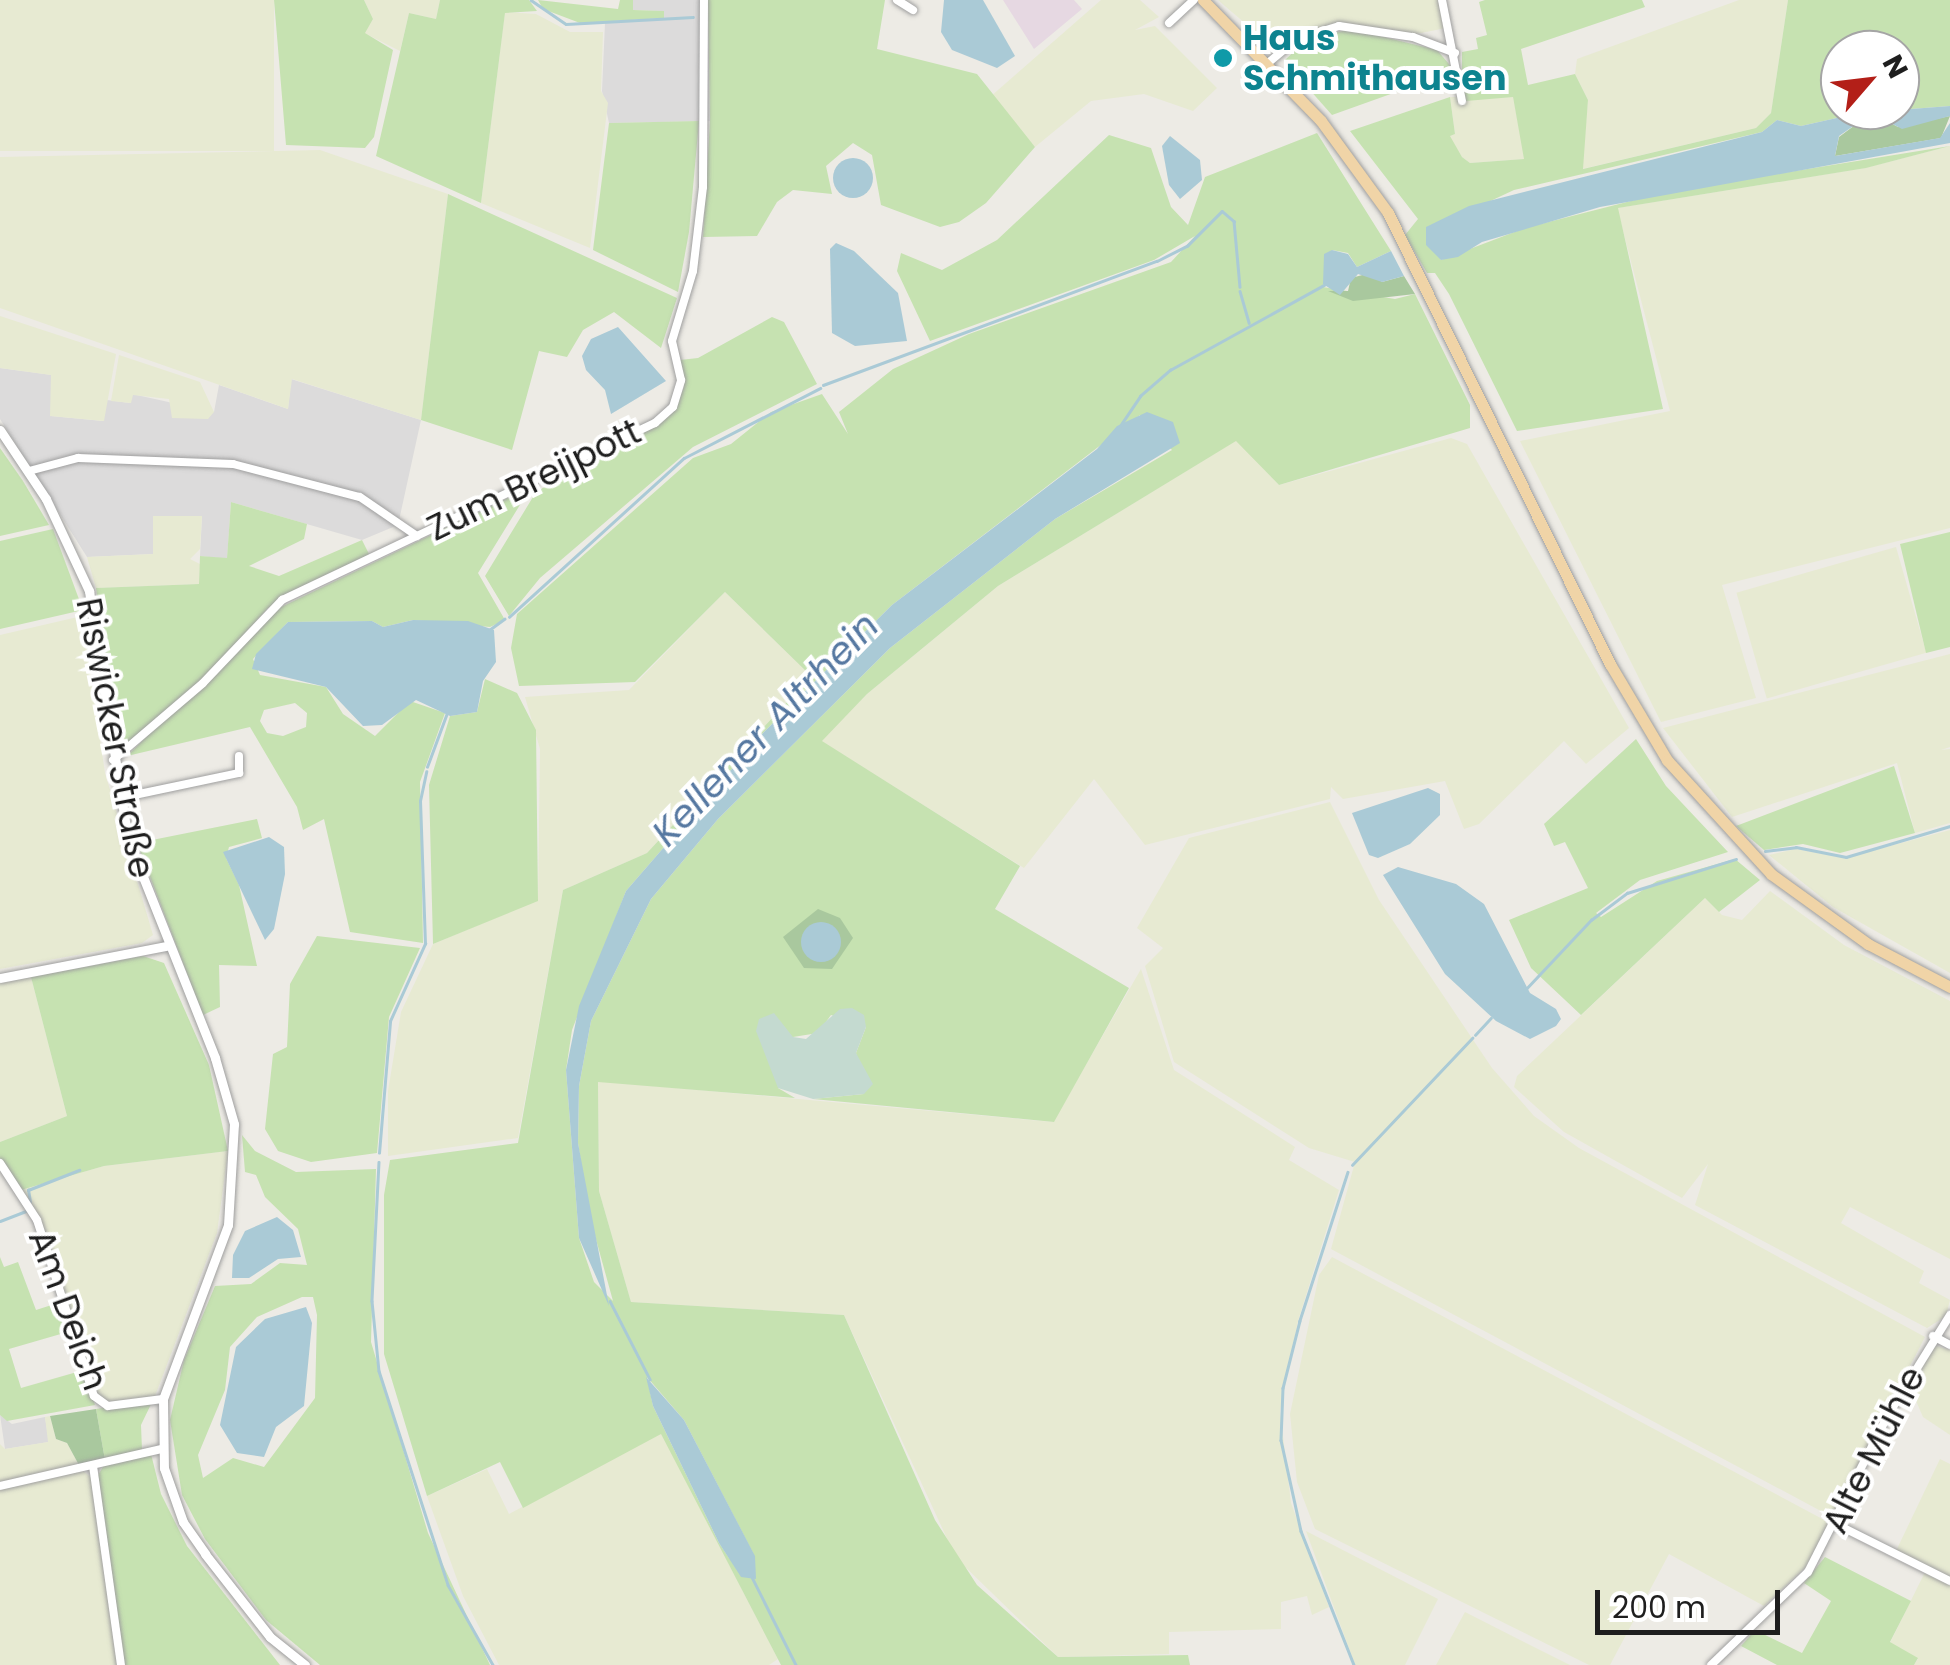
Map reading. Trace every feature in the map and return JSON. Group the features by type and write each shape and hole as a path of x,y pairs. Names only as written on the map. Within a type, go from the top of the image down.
{"main road":[{"path":"1203,0 1294,91 1388,213 1650,728 1697,798 1771,874 1868,944 1950,987"}],"street":[{"name":"Zum Breijpott","path":"113,760 202,684 282,600 655,422 678,398 672,341 692,272 703,187 704,0"},
{"path":"897,0 913,10"},
{"path":"1169,23 1194,0"},
{"path":"1442,0 1462,101"},
{"path":"1268,64 1297,39 1339,26 1413,37 1455,54"},
{"name":"Riswicker Straße","path":"0,430 29,471 89,591 119,798 166,946 226,1090 234,1124 235,1183 221,1247 163,1399 161,1449 183,1522 270,1636 305,1665"},
{"path":"29,471 78,458 233,464 360,497 417,536"},
{"path":"119,798 239,773 240,756"},
{"path":"0,978 166,946"},
{"name":"Am Deich","path":"0,1163 37,1220 94,1396 108,1406 163,1399"},
{"name":"Alte Mühle","path":"1710,1665 1808,1572 1838,1525 1933,1336 1950,1316"},
{"path":"1933,1336 1950,1346"},
{"path":"0,1486 161,1449"},
{"path":"93,1466 120,1665"},
{"path":"1838,1525 1950,1581"}],"shaded area":[{"path":"633,0 708,0 710,121 609,123 602,91 605,23 664,17 663,11 632,10"},
{"path":"1003,0 1074,0 1082,9 1034,49"},
{"path":"0,368 52,375 51,416 103,421 107,400 130,403 132,394 214,412 219,385 288,409 291,379 421,420 398,525 362,540 231,502 227,559 200,556 202,516 154,554 87,557 0,419"},
{"path":"0,1415 12,1424 45,1417 49,1442 5,1449"}],"green space":[{"path":"0,0 274,0 274,151 0,151"},
{"path":"274,0 364,0 373,19 365,33 393,50 374,137 365,148 286,145"},
{"path":"364,0 440,0 436,19 409,13 400,51 364,33 373,19"},
{"path":"440,0 529,0 537,11 505,13 481,203 376,156 409,13 436,19"},
{"path":"538,0 618,9 620,0 633,0 633,10 664,11 664,18 580,23 543,9"},
{"path":"708,0 885,0 877,49 977,74 1035,147 986,203 959,222 940,227 881,205 872,155 853,143 826,166 832,194 793,190 777,202 757,236 703,237 710,121"},
{"path":"1101,0 1140,0 1159,17 1135,30 1155,26 1217,88 1193,111 1144,94 1091,101 1035,147 990,97"},
{"path":"1218,0 1439,0 1446,28 1411,35 1341,24 1299,33 1276,50"},
{"path":"1485,0 1642,0 1645,7 1521,49 1528,85 1575,74 1588,100 1583,169 1756,128 1771,113 1788,0 1950,0 1950,106 1920,108 1920,30 1820,30 1820,122 1801,126 1777,120 1762,132 1514,190 1426,231 1441,260 1525,228 1670,191 1950,146 1866,168 1618,208 1663,409 1517,431 1449,294 1435,273 1427,273 1405,235 1418,219 1350,131 1450,97 1455,134 1450,136 1462,157 1470,163 1524,159 1513,97 1466,101 1462,52 1478,49 1476,38 1487,35 1479,2"},
{"path":"1739,0 1788,0 1771,113 1756,128 1582,169 1588,100 1575,74 1577,59"},
{"path":"505,12 536,14 570,32 603,32 601,91 608,103 590,248 481,203"},
{"path":"1351,29 1437,50 1455,71 1332,115 1284,61 1306,40"},
{"path":"1450,97 1513,97 1525,159 1470,163 1462,157 1449,136 1455,134"},
{"path":"1950,116 1941,138 1835,156 1839,137 1848,130 1920,130 1920,122"},
{"path":"699,121 689,232 678,292 593,250 609,123"},
{"path":"1317,133 1391,251 1357,267 1348,253 1332,250 1323,287 1395,299 1415,294 1470,405 1470,428 1279,485 1236,441 998,586 867,694 822,741 1020,866 995,909 1129,988 1054,1122 813,1099 864,1094 856,1053 866,1027 831,1015 818,1033 793,1037 778,1088 795,1098 598,1082 599,1191 631,1302 844,1315 935,1520 977,1585 1058,1657 1188,1655 1190,1665 781,1665 661,1434 523,1508 500,1462 427,1496 384,1354 384,1195 390,1160 518,1143 563,890 647,853 811,676 725,592 635,682 519,686 511,648 517,614 693,458 731,444 771,412 822,394 848,434 839,412 893,369 969,334 1171,262 1195,236 1154,260 930,341 897,271 901,253 942,270 997,240 1109,135 1151,148 1171,207 1188,225 1205,177","holes":["1140,415 1172,450 1055,519 890,648 718,819 651,899 591,1021 579,1086 578,1143 589,1214 613,1301 594,1282 579,1238 566,1070 572,1030 626,891 763,733 892,605","647,1377 684,1420 753,1553 754,1567 729,1558 719,1543 653,1406"]},
{"path":"1950,146 1950,528 1722,585 1756,698 1661,722 1520,441 1670,411 1617,208 1865,168"},
{"path":"320,150 448,194 421,420 292,379 288,409 0,308 0,157"},
{"path":"448,194 677,298 661,348 614,312 583,330 567,357 539,351 512,450 421,420"},
{"path":"1370,273 1382,282 1404,276 1415,294 1353,301 1328,291 1348,291 1351,278"},
{"path":"0,316 116,354 104,421 50,416 51,375 0,368"},
{"path":"772,317 784,322 817,384 693,447 540,578 509,616 485,576 536,492 675,410 684,387 680,360 698,358"},
{"path":"119,355 200,382 214,412 208,419 172,418 169,399 133,395 131,403 111,401"},
{"path":"1451,438 1467,444 1629,728 1586,764 1564,741 1479,824 1464,829 1445,781 1343,799 1331,787 1330,799 1145,845 1094,779 1024,868 821,741 867,694 998,586 1237,440 1279,485"},
{"path":"0,448 23,481 49,525 0,536"},
{"path":"531,487 478,573 505,620 490,627 413,620 383,627 372,621 288,622 253,659 260,675 326,687 343,714 375,736 410,701 445,713 420,782 423,943 350,932 324,819 303,830 297,807 250,727 127,756 277,609","holes":["295,703 307,713 306,727 283,736 267,733 260,721 264,710"]},
{"path":"231,502 307,524 304,539 249,566 279,576 362,540 370,556 268,608 202,681 128,743 116,745 96,588 199,584 200,556 227,558"},
{"path":"153,516 202,516 200,549 190,559 200,564 199,584 96,588 87,557 153,554"},
{"path":"53,529 83,610 0,629 0,541"},
{"path":"1950,532 1950,647 1926,653 1900,544"},
{"path":"1896,547 1926,653 1767,698 1736,593"},
{"path":"725,592 811,676 647,853 563,890 518,1138 388,1156 388,1091 401,1012 433,944 538,900 540,749 525,697 629,690"},
{"path":"82,616 105,773 153,935 142,943 0,969 0,635"},
{"path":"1950,654 1950,747 1941,750 1950,749 1950,823 1915,833 1897,763 1732,817 1663,728"},
{"path":"485,679 517,693 536,730 538,901 433,944 429,785 450,716 477,712"},
{"path":"1636,739 1666,786 1728,852 1640,880 1596,913 1601,917 1657,881 1735,859 1760,880 1719,912 1705,898 1581,1015 1531,968 1509,920 1588,888 1565,842 1554,846 1544,824"},
{"path":"1894,766 1915,833 1840,853 1803,844 1764,850 1736,826"},
{"path":"1330,802 1379,900 1492,1068 1534,1116 1579,1148 1925,1337 1832,1517 1331,1249 1355,1162 1309,1148 1174,1062 1145,966 1163,948 1137,928 1189,838"},
{"path":"257,819 262,838 229,847 226,858 239,885 257,966 219,965 220,1007 203,1015 137,843"},
{"path":"1950,830 1950,973 1833,907 1769,855 1796,849 1845,858"},
{"path":"1770,891 1844,945 1950,1001 1950,1259 1850,1207 1841,1223 1924,1271 1919,1283 1950,1300 1946,1316 1927,1328 1695,1205 1708,1164 1682,1198 1564,1132 1514,1087 1517,1076 1705,898 1722,915 1742,920"},
{"path":"818,909 840,918 853,938 832,969 804,968 783,937"},
{"path":"317,936 420,948 389,1017 377,1153 311,1162 278,1151 265,1129 273,1054 287,1047 290,984"},
{"path":"143,956 164,963 209,1065 228,1151 104,1166 21,1190 0,1159 0,1142 67,1116 31,977"},
{"path":"1141,969 1174,1070 1295,1147 1289,1160 1339,1190 1298,1321 1280,1411 1291,1503 1329,1607 1312,1615 1307,1596 1281,1602 1281,1629 1169,1632 1169,1654 1058,1657 956,1558 844,1315 631,1302 599,1191 598,1081 1053,1122"},
{"path":"31,977 67,1116 0,1142 0,983"},
{"path":"852,1008 864,1015 866,1027 856,1053 873,1084 864,1094 813,1099 778,1088 756,1031 759,1019 774,1013 793,1037 806,1039 840,1009"},
{"path":"242,1135 255,1151 296,1172 376,1169 371,1342 428,1533 490,1665 320,1665 266,1620 205,1539 182,1495 170,1420 184,1360 215,1286 251,1284 280,1263 307,1265 298,1229 265,1197 256,1175 245,1172","holes":["302,1297 313,1297 317,1315 315,1398 264,1467 233,1458 203,1478 198,1455 225,1390 230,1347 257,1317"]},
{"path":"228,1151 217,1233 155,1396 109,1403 97,1395 38,1216 21,1190 104,1166"},
{"path":"0,1257 4,1267 18,1262 36,1310 61,1302 71,1331 9,1349 21,1388 84,1370 95,1405 7,1421 0,1415"},
{"path":"1332,1257 1828,1522 1813,1560 1764,1606 1669,1554 1610,1665 1589,1665 1315,1529 1297,1482 1290,1414 1319,1275"},
{"path":"1933,1345 1950,1350 1950,1435 1923,1417 1910,1387"},
{"path":"153,1400 141,1425 142,1450 105,1460 96,1409"},
{"path":"96,1409 105,1460 80,1467 67,1443 56,1439 50,1416"},
{"path":"50,1416 56,1439 67,1443 80,1467 0,1484 0,1444 5,1449 48,1442 45,1417"},
{"path":"661,1433 778,1659 769,1665 499,1665 463,1596 427,1496 487,1469 509,1514"},
{"path":"151,1454 161,1494 187,1546 280,1665 123,1665 97,1477 104,1465"},
{"path":"1940,1459 1950,1464 1950,1579 1896,1551"},
{"path":"82,1470 92,1478 117,1665 0,1665 0,1488"},
{"path":"1306,1531 1438,1599 1405,1665 1355,1665"},
{"path":"1825,1557 1911,1601 1890,1642 1918,1658 1914,1665 1777,1665 1741,1646 1755,1630 1802,1653 1831,1601 1804,1583"},
{"path":"1925,1572 1950,1585 1950,1665 1914,1665 1918,1659 1890,1643"},
{"path":"1465,1612 1526,1643 1570,1665 1436,1665"}],"water":[{"path":"944,0 983,0 1015,56 997,68 952,50 941,32"},
{"path":"1950,106 1950,116 1920,124 1920,108"},
{"path":"1777,120 1801,126 1820,122 1820,130 1848,130 1839,136 1835,156 1940,138 1950,123 1950,143 1600,207 1482,242 1458,257 1441,260 1426,245 1426,227 1469,206 1762,132"},
{"path":"1170,136 1200,160 1202,180 1180,199 1169,185 1162,146"},
{"path":"853,158 867,164 873,178 867,192 853,198 839,192 833,178 839,164"},
{"path":"836,243 854,251 898,293 907,341 855,346 832,333 830,249"},
{"path":"1332,250 1348,254 1357,267 1391,251 1404,276 1382,282 1358,274 1340,295 1323,284 1324,254"},
{"path":"618,327 666,381 611,414 605,390 586,370 582,356 591,339"},
{"path":"1147,412 1173,422 1180,443 1055,519 890,648 718,819 651,899 591,1021 579,1086 578,1143 609,1306 579,1238 566,1070 579,1006 626,891 763,733 892,605 1097,449 1117,426"},
{"path":"413,620 468,621 494,630 496,662 483,681 477,712 450,716 416,700 382,725 363,726 326,687 252,669 256,654 288,622 372,621 383,627"},
{"path":"1428,788 1440,794 1440,815 1410,844 1378,858 1369,855 1352,813"},
{"path":"269,837 284,847 285,874 274,929 265,940 223,852"},
{"path":"1398,867 1456,884 1484,904 1530,993 1556,1009 1561,1019 1556,1026 1530,1039 1496,1021 1445,974 1383,875"},
{"path":"821,922 835,928 841,942 835,956 821,962 807,956 801,942 807,928"},
{"path":"277,1217 293,1230 301,1257 278,1259 249,1278 232,1278 233,1255 245,1231"},
{"path":"306,1307 312,1323 304,1406 276,1427 264,1457 237,1453 220,1425 236,1347 265,1319"},
{"path":"646,1377 684,1420 755,1556 756,1579 741,1577 719,1543 653,1406"}],"waterway":[{"path":"531,0 566,24 693,17"},
{"path":"823,385 1157,261 1187,246 1222,211 1234,221 1240,287"},
{"name":"Kellener Altrhein","path":"1120,426 1140,396 1170,370 1324,285"},
{"path":"1240,291 1249,323"},
{"path":"509,617 684,458 820,388"},
{"path":"489,630 504,619"},
{"path":"427,767 447,713"},
{"path":"379,1153 390,1021 425,944 420,801 426,772"},
{"path":"1765,851 1796,847 1846,857 1950,826"},
{"path":"1524,991 1591,920 1627,893 1736,859"},
{"path":"1475,1035 1491,1018"},
{"path":"1352,1165 1472,1038"},
{"path":"379,1162 372,1301 379,1371 448,1585 493,1665"},
{"path":"30,1202 28,1190 79,1170"},
{"path":"1348,1172 1300,1321 1283,1388 1281,1440 1301,1531 1354,1665"},
{"path":"0,1221 26,1211"},
{"name":"Kellener Altrhein","path":"610,1301 650,1379"},
{"name":"Kellener Altrhein","path":"752,1577 796,1665"}],"place":[{"name":"Haus Schmithausen","path":"1223,58"}]}
